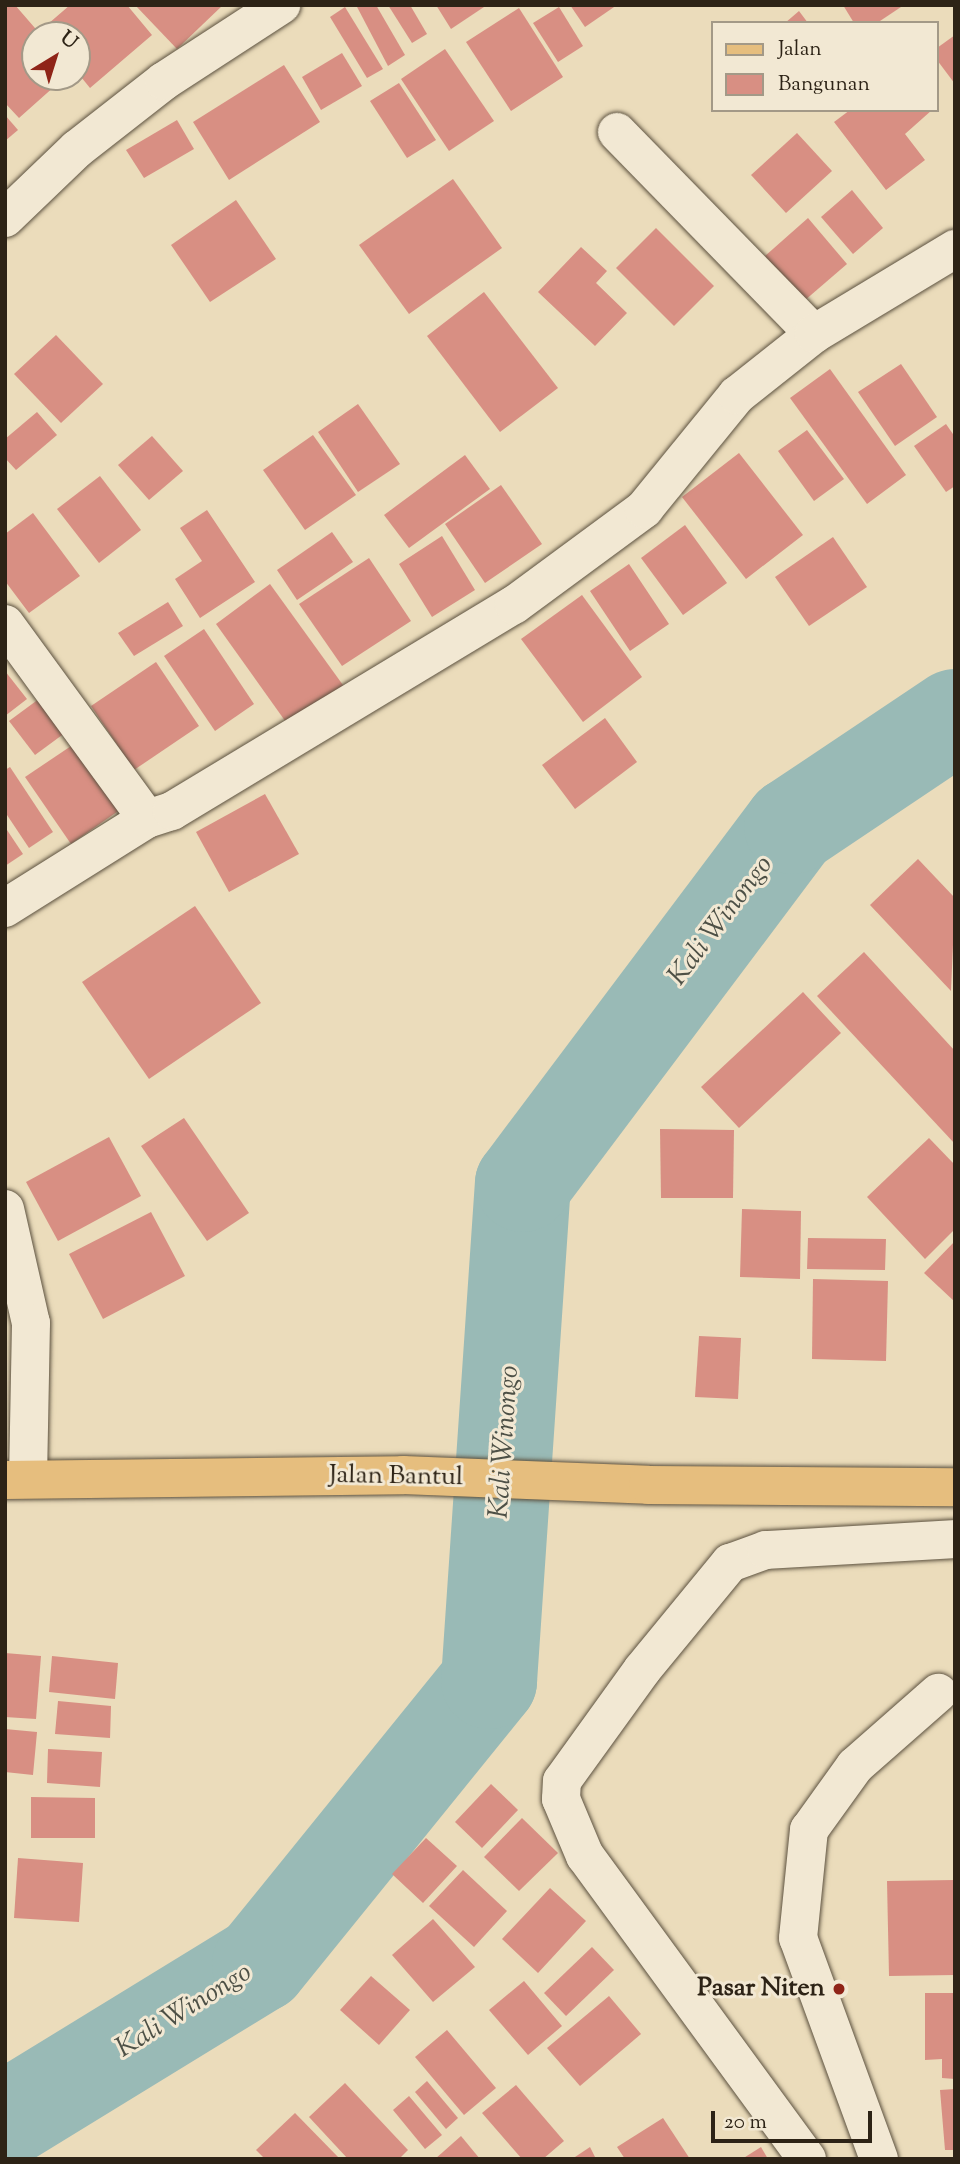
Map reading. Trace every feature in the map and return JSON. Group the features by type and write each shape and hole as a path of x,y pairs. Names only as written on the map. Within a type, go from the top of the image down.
{"main road":[{"name":"Jalan Bantul","path":"17,1480 403,1475 648,1485 955,1487"}],"street":[{"path":"5,218 88,140 164,81 281,5"},
{"path":"617,132 814,334"},
{"path":"5,908 147,819 172,811 525,597 644,509 737,395 814,334 955,249"},
{"path":"5,624 147,819"},
{"path":"5,1209 31,1323 30,1429 17,1480"},
{"path":"807,2159 585,1856 561,1799 562,1781 642,1670 730,1563 766,1550 955,1539"},
{"path":"880,2159 799,1938 809,1830 855,1766 938,1693"}],"building":[{"path":"5,5 15,5 29,21 21,21 21,91 49,91 19,118 5,103"},
{"path":"70,5 127,5 152,35 91,87 91,21 51,21"},
{"path":"135,5 223,5 177,49"},
{"path":"356,5 376,5 405,55 388,66"},
{"path":"388,5 410,5 427,34 412,43"},
{"path":"436,5 487,5 451,29"},
{"path":"570,5 617,5 585,27"},
{"path":"843,5 904,5 880,21 853,21"},
{"path":"345,7 383,69 367,78 330,17"},
{"path":"559,7 583,46 558,62 533,23"},
{"path":"519,8 563,77 511,111 466,42"},
{"path":"799,11 806,21 787,21"},
{"path":"955,35 955,84 939,63 939,47"},
{"path":"445,49 494,121 449,151 401,79"},
{"path":"342,53 362,86 321,110 302,77"},
{"path":"284,65 320,122 229,180 193,122"},
{"path":"399,83 436,140 407,158 370,101"},
{"path":"847,112 930,112 905,134 925,160 886,190 834,122"},
{"path":"5,115 18,130 5,141"},
{"path":"177,120 194,149 144,178 126,150"},
{"path":"797,133 832,171 786,213 751,175"},
{"path":"453,179 502,248 409,314 359,245"},
{"path":"852,190 883,228 853,254 821,217"},
{"path":"236,200 276,259 210,302 171,245"},
{"path":"808,218 847,264 804,301 765,256"},
{"path":"656,228 714,286 674,326 616,268"},
{"path":"581,247 607,271 596,283 627,313 595,346 538,292"},
{"path":"484,292 558,388 500,432 427,336"},
{"path":"56,335 103,384 61,423 14,374"},
{"path":"901,364 937,417 895,446 858,392"},
{"path":"830,369 906,475 867,504 790,398"},
{"path":"358,404 400,464 358,492 318,432"},
{"path":"37,412 57,435 16,470 5,458 5,439"},
{"path":"946,424 955,437 955,486 946,492 914,446"},
{"path":"807,430 844,479 814,501 778,451"},
{"path":"313,435 356,495 305,530 263,470"},
{"path":"152,436 183,471 149,500 118,465"},
{"path":"739,453 803,535 746,579 682,497"},
{"path":"465,455 490,489 409,548 384,515"},
{"path":"100,476 141,530 99,563 57,509"},
{"path":"501,485 542,544 485,583 445,524"},
{"path":"207,510 255,582 200,618 175,579 202,561 180,528"},
{"path":"33,513 80,576 29,613 5,581 5,534"},
{"path":"685,525 727,583 683,615 641,558"},
{"path":"332,532 353,562 297,600 277,570"},
{"path":"442,536 475,590 432,617 399,564"},
{"path":"833,537 867,587 809,626 775,577"},
{"path":"369,558 411,621 342,666 299,604"},
{"path":"629,564 669,624 630,651 590,591"},
{"path":"270,584 348,692 293,732 216,624"},
{"path":"582,595 642,677 583,722 521,639"},
{"path":"168,602 183,626 134,656 118,633"},
{"path":"204,629 254,704 215,731 164,656"},
{"path":"156,662 199,726 134,770 91,706"},
{"path":"5,671 27,699 5,716"},
{"path":"47,693 73,727 35,755 9,721"},
{"path":"605,718 637,762 575,809 542,765"},
{"path":"80,740 124,807 71,844 25,777"},
{"path":"10,767 53,832 29,848 5,812 5,770"},
{"path":"265,794 299,854 229,892 196,832"},
{"path":"5,827 23,854 5,866"},
{"path":"918,859 955,898 951,991 870,905"},
{"path":"195,906 261,1003 149,1079 82,982"},
{"path":"864,952 955,1051 955,1144 817,996"},
{"path":"803,992 841,1033 739,1128 701,1087"},
{"path":"184,1118 249,1213 207,1241 141,1146"},
{"path":"660,1129 734,1130 733,1198 661,1198"},
{"path":"109,1137 141,1196 58,1241 26,1182"},
{"path":"929,1138 955,1165 955,1229 925,1259 867,1197"},
{"path":"742,1209 801,1211 800,1279 740,1277"},
{"path":"151,1212 185,1276 103,1319 69,1254"},
{"path":"808,1238 886,1239 885,1270 807,1269"},
{"path":"955,1241 955,1302 924,1273"},
{"path":"813,1279 888,1281 886,1361 812,1359"},
{"path":"699,1336 741,1338 738,1399 695,1397"},
{"path":"5,1653 41,1656 36,1719 5,1717"},
{"path":"52,1656 118,1663 115,1699 49,1692"},
{"path":"58,1701 111,1706 110,1738 55,1734"},
{"path":"5,1729 37,1732 33,1775 5,1772"},
{"path":"48,1749 102,1752 100,1787 47,1783"},
{"path":"491,1784 518,1810 482,1848 455,1822"},
{"path":"31,1797 95,1798 95,1838 31,1838"},
{"path":"522,1818 558,1853 519,1891 484,1857"},
{"path":"426,1838 457,1866 423,1903 392,1874"},
{"path":"18,1858 83,1863 79,1922 14,1918"},
{"path":"463,1870 507,1911 474,1947 429,1906"},
{"path":"955,1880 955,1975 889,1976 887,1881"},
{"path":"550,1888 586,1921 538,1973 502,1939"},
{"path":"433,1919 475,1967 433,2002 392,1955"},
{"path":"592,1947 614,1970 566,2016 544,1993"},
{"path":"371,1976 410,2010 379,2045 340,2010"},
{"path":"524,1981 562,2026 528,2055 489,2010"},
{"path":"925,1993 955,1993 955,2079 942,2078 942,2059 925,2060"},
{"path":"609,1996 641,2034 580,2086 547,2048"},
{"path":"447,2030 496,2088 464,2115 415,2057"},
{"path":"427,2081 458,2118 446,2129 415,2092"},
{"path":"345,2083 408,2150 399,2159 348,2159 309,2117"},
{"path":"516,2085 564,2141 543,2159 522,2159 482,2113"},
{"path":"955,2089 955,2150 945,2150 940,2090"},
{"path":"409,2096 442,2135 425,2149 393,2110"},
{"path":"295,2113 340,2159 265,2159 256,2150"},
{"path":"663,2118 690,2159 625,2159 617,2147"},
{"path":"461,2136 480,2159 435,2159"},
{"path":"590,2147 596,2159 572,2159"},
{"path":"761,2147 768,2159 742,2159"}],"waterway":[{"name":"Kali Winongo","path":"5,2120 260,1964 489,1681 523,1184 792,826 955,717"}],"place":[{"name":"Pasar Niten","path":"839,1989"}]}
